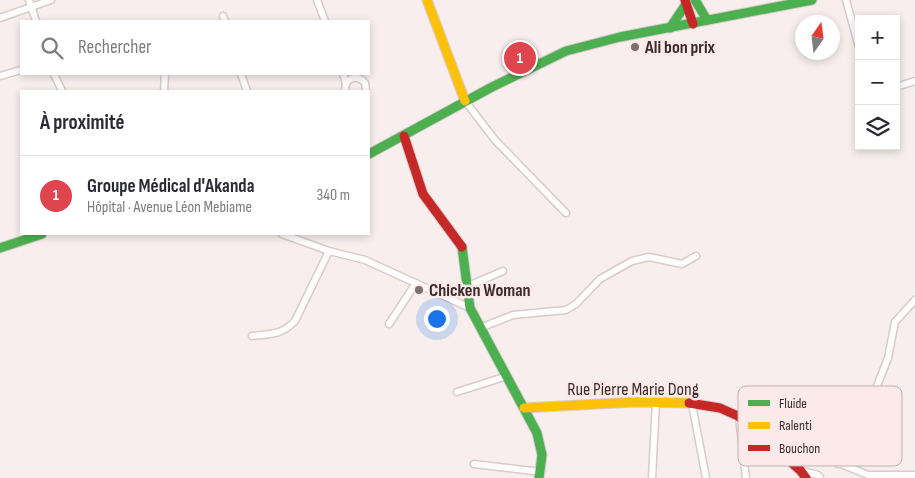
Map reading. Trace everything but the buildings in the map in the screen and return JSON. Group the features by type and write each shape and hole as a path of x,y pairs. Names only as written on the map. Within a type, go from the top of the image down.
{"street":[{"path":"0,18 30,3 51,0"},
{"path":"317,0 325,20"},
{"path":"427,0 465,101 495,140 566,214"},
{"path":"695,0 707,20"},
{"path":"370,153 532,65 566,51 707,20 812,0"},
{"path":"846,0 855,33"},
{"path":"670,28 686,2"},
{"path":"686,2 693,24"},
{"path":"30,3 36,20"},
{"path":"0,76 20,70"},
{"path":"54,75 62,90"},
{"path":"164,90 165,75"},
{"path":"241,75 246,90"},
{"path":"343,75 346,83 345,90"},
{"path":"346,83 353,78 358,78 365,83 366,90"},
{"path":"900,86 915,81"},
{"path":"404,136 423,194 463,248 470,308 524,408 537,434 540,445 540,475 474,464"},
{"path":"0,248 39,235"},
{"path":"285,235 330,251 365,260 470,308"},
{"path":"252,336 279,334 288,328 295,320 330,251"},
{"path":"480,328 512,315 566,310 576,304 600,279 632,261 649,257 682,264 696,256"},
{"path":"468,286 503,271"},
{"path":"389,324 416,283"},
{"path":"877,386 888,358 895,322 915,300"},
{"path":"457,392 507,376"},
{"path":"652,478 656,402"},
{"name":"Rue Pierre Marie Dong","path":"524,408 656,402 692,404 724,410 738,417"},
{"path":"692,404 706,478"},
{"path":"795,466 806,475 820,478"},
{"path":"843,466 868,476 915,475"}],"traffic: fast":[{"path":"695,0 707,20"},
{"path":"370,153 492,87 566,51 620,37 812,0"},
{"path":"670,28 686,4"},
{"path":"0,248 39,235"},
{"path":"462,247 470,308 537,433 542,455 539,478"}],"traffic: slow":[{"path":"427,0 465,101"},
{"path":"524,408 635,402 689,403"}],"traffic: jam":[{"path":"685,0 693,24"},
{"path":"404,136 423,194 462,247"},
{"path":"689,403 720,408 738,416"},
{"path":"795,466 806,478"}],"place":[{"name":"Ali bon prix","path":"635,47"},
{"name":"Groupe Médical d'Akanda","path":"520,58"},
{"name":"Chicken Woman","path":"419,290"}]}
